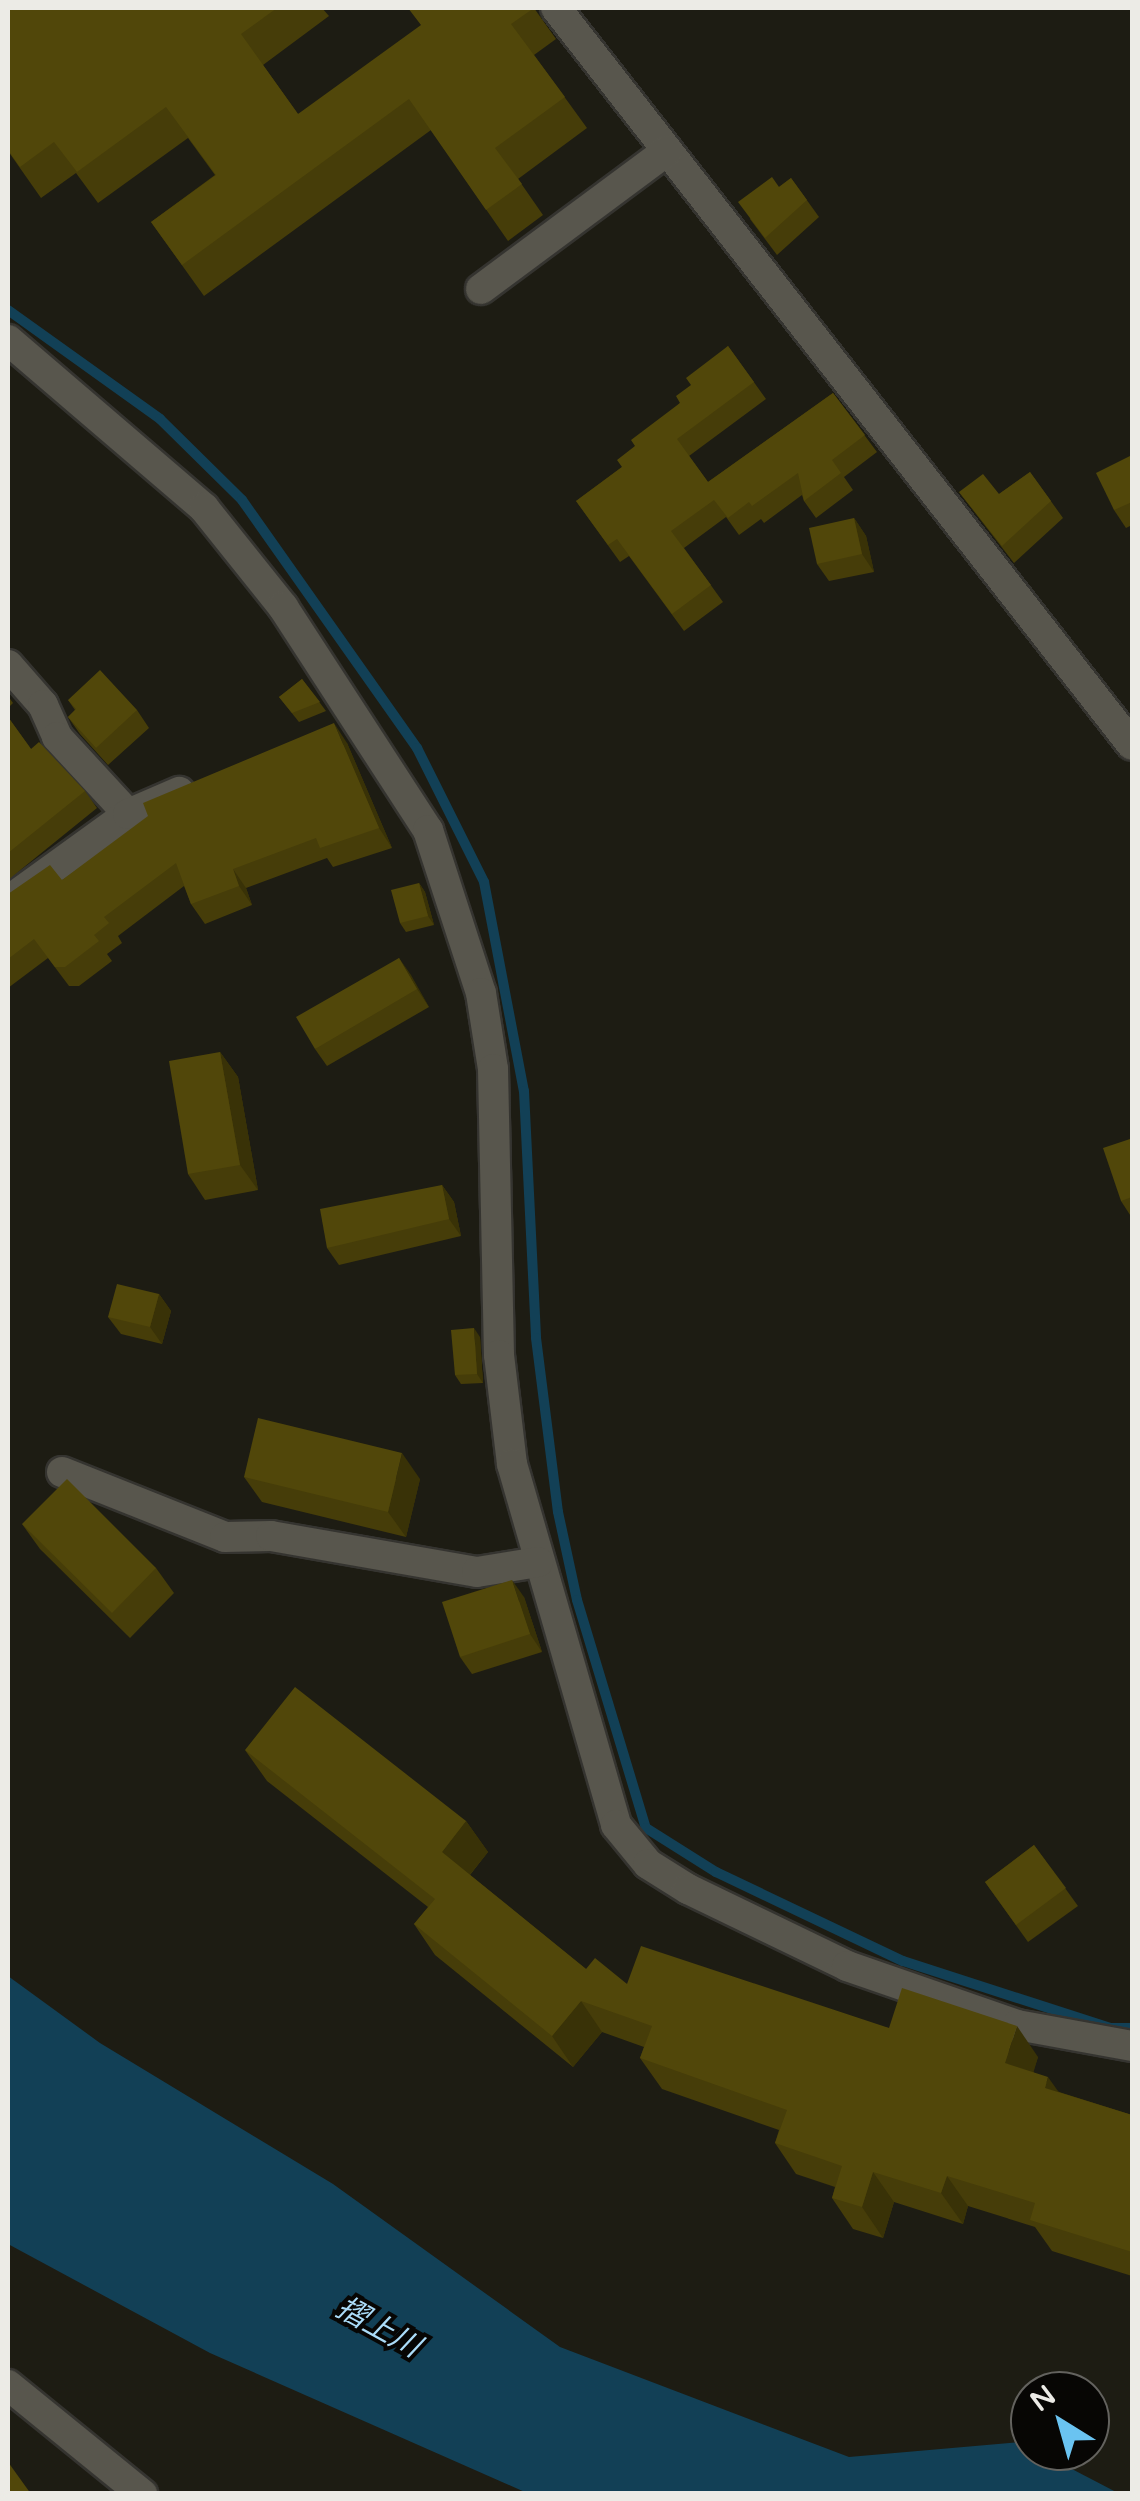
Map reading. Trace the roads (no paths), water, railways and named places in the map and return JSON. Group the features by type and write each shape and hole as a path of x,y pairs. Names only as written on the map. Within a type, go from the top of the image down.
{"street":[{"path":"556,8 1132,745"},
{"path":"480,290 667,151"},
{"path":"8,340 204,508 284,607 428,830 481,992 499,1151 499,1355 512,1464 610,1808 648,1864 848,1966 1017,2025 1132,2046"},
{"path":"818,404 846,383"},
{"path":"8,665 42,705 57,737 128,814"},
{"path":"322,732 358,718"},
{"path":"8,901 128,814 216,777"},
{"path":"62,1472 224,1537 271,1536 476,1572 538,1562"},
{"path":"8,2386 142,2494"}],"water":[{"name":"摺上川","path":"8,1976 100,2043 333,2184 560,2347 849,2457 1010,2443 1010,2471 1076,2471 1118,2493 527,2493 210,2353 8,2244"}],"waterway":[{"path":"8,310 160,419 242,500 417,748 484,882 524,1091 536,1338 558,1512 577,1600 646,1828 716,1872 903,1961 1110,2028 1132,2028"}]}
